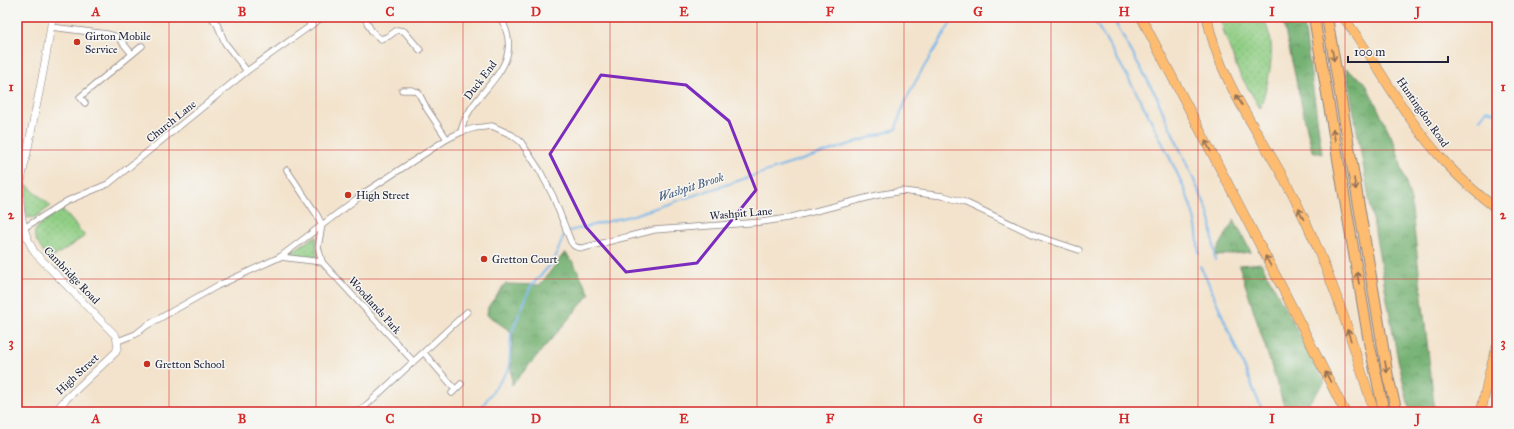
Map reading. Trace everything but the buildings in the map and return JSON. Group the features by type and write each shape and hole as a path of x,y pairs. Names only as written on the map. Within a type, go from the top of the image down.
{"highway":[{"path":"1314,17 1369,342 1384,412"},
{"path":"1327,17 1388,376 1397,412"}],"main road":[{"path":"1141,17 1288,299 1345,412"},
{"path":"1207,17 1210,36 1229,84 1290,189 1322,257 1374,412"},
{"name":"Huntingdon Road","path":"1343,17 1360,39 1407,114 1433,148 1455,174 1497,209"},
{"path":"1481,412 1490,370 1497,347"}],"street":[{"name":"Cambridge Road","path":"52,17 20,191 21,214 29,243 35,253 116,336 118,341"},
{"path":"211,17 217,24 225,42 247,71"},
{"path":"305,17 311,25"},
{"name":"Church Lane","path":"24,228 67,201 108,184 247,71 323,17"},
{"path":"365,17 367,25 375,35 381,39 389,36 397,30 404,31 420,50"},
{"name":"Duck End","path":"461,132 463,120 474,103 498,75 504,64 508,46 506,26 500,17"},
{"path":"51,27 107,34 118,37 132,54"},
{"path":"85,103 80,97 142,46"},
{"path":"402,90 412,90 418,92 427,109 447,139"},
{"name":"Washpit Lane","path":"461,132 475,128 492,126 512,135 521,142 540,171 553,196 573,246 578,248 654,230 762,222 788,218 878,195 902,191 943,196 964,202 1037,236 1079,250"},
{"path":"118,341 136,334 146,326 217,286 280,257 367,192 447,139 461,132"},
{"path":"280,257 322,262 318,247 322,225 287,170"},
{"name":"Woodlands Park","path":"322,262 413,361"},
{"path":"359,412 467,312"},
{"name":"High Street","path":"55,412 65,400 116,352 118,341"},
{"path":"424,353 453,391 461,384"}],"highlighted area":[{"path":"601,75 686,85 729,121 756,190 697,263 626,272 586,227 550,154"}],"green space":[{"path":"1220,17 1264,18 1270,39 1271,59 1267,84 1260,108 1239,73 1224,33"},
{"path":"1282,17 1303,17 1322,154 1312,151"},
{"path":"1346,69 1365,82 1395,144 1411,201 1435,412 1410,412 1397,355"},
{"path":"27,185 51,206 36,217 27,218 25,202"},
{"path":"59,210 63,210 85,236 49,260 37,242 35,232 37,227"},
{"path":"1234,220 1251,252 1214,256"},
{"path":"316,236 317,260 286,255"},
{"path":"565,252 574,264 590,294 512,385 511,365 513,333 487,315 488,307 505,284 540,285"},
{"path":"1261,263 1325,382 1302,412 1286,412 1239,265"}],"waterway":[{"name":"Washpit Brook","path":"478,412 509,369 511,334 531,286 554,261 565,232 634,215 896,129 906,99 913,85 954,17"},
{"path":"1092,17 1137,93 1183,185 1195,221 1199,254"},
{"path":"1112,17 1158,99 1207,209 1211,223 1215,260"},
{"path":"1480,119 1487,110 1497,113"},
{"path":"1200,266 1263,412"}],"place":[{"name":"Girton Mobile Service","path":"77,42"},
{"name":"High Street","path":"348,195"},
{"name":"Gretton Court","path":"484,259"},
{"name":"Gretton School","path":"147,364"}]}
